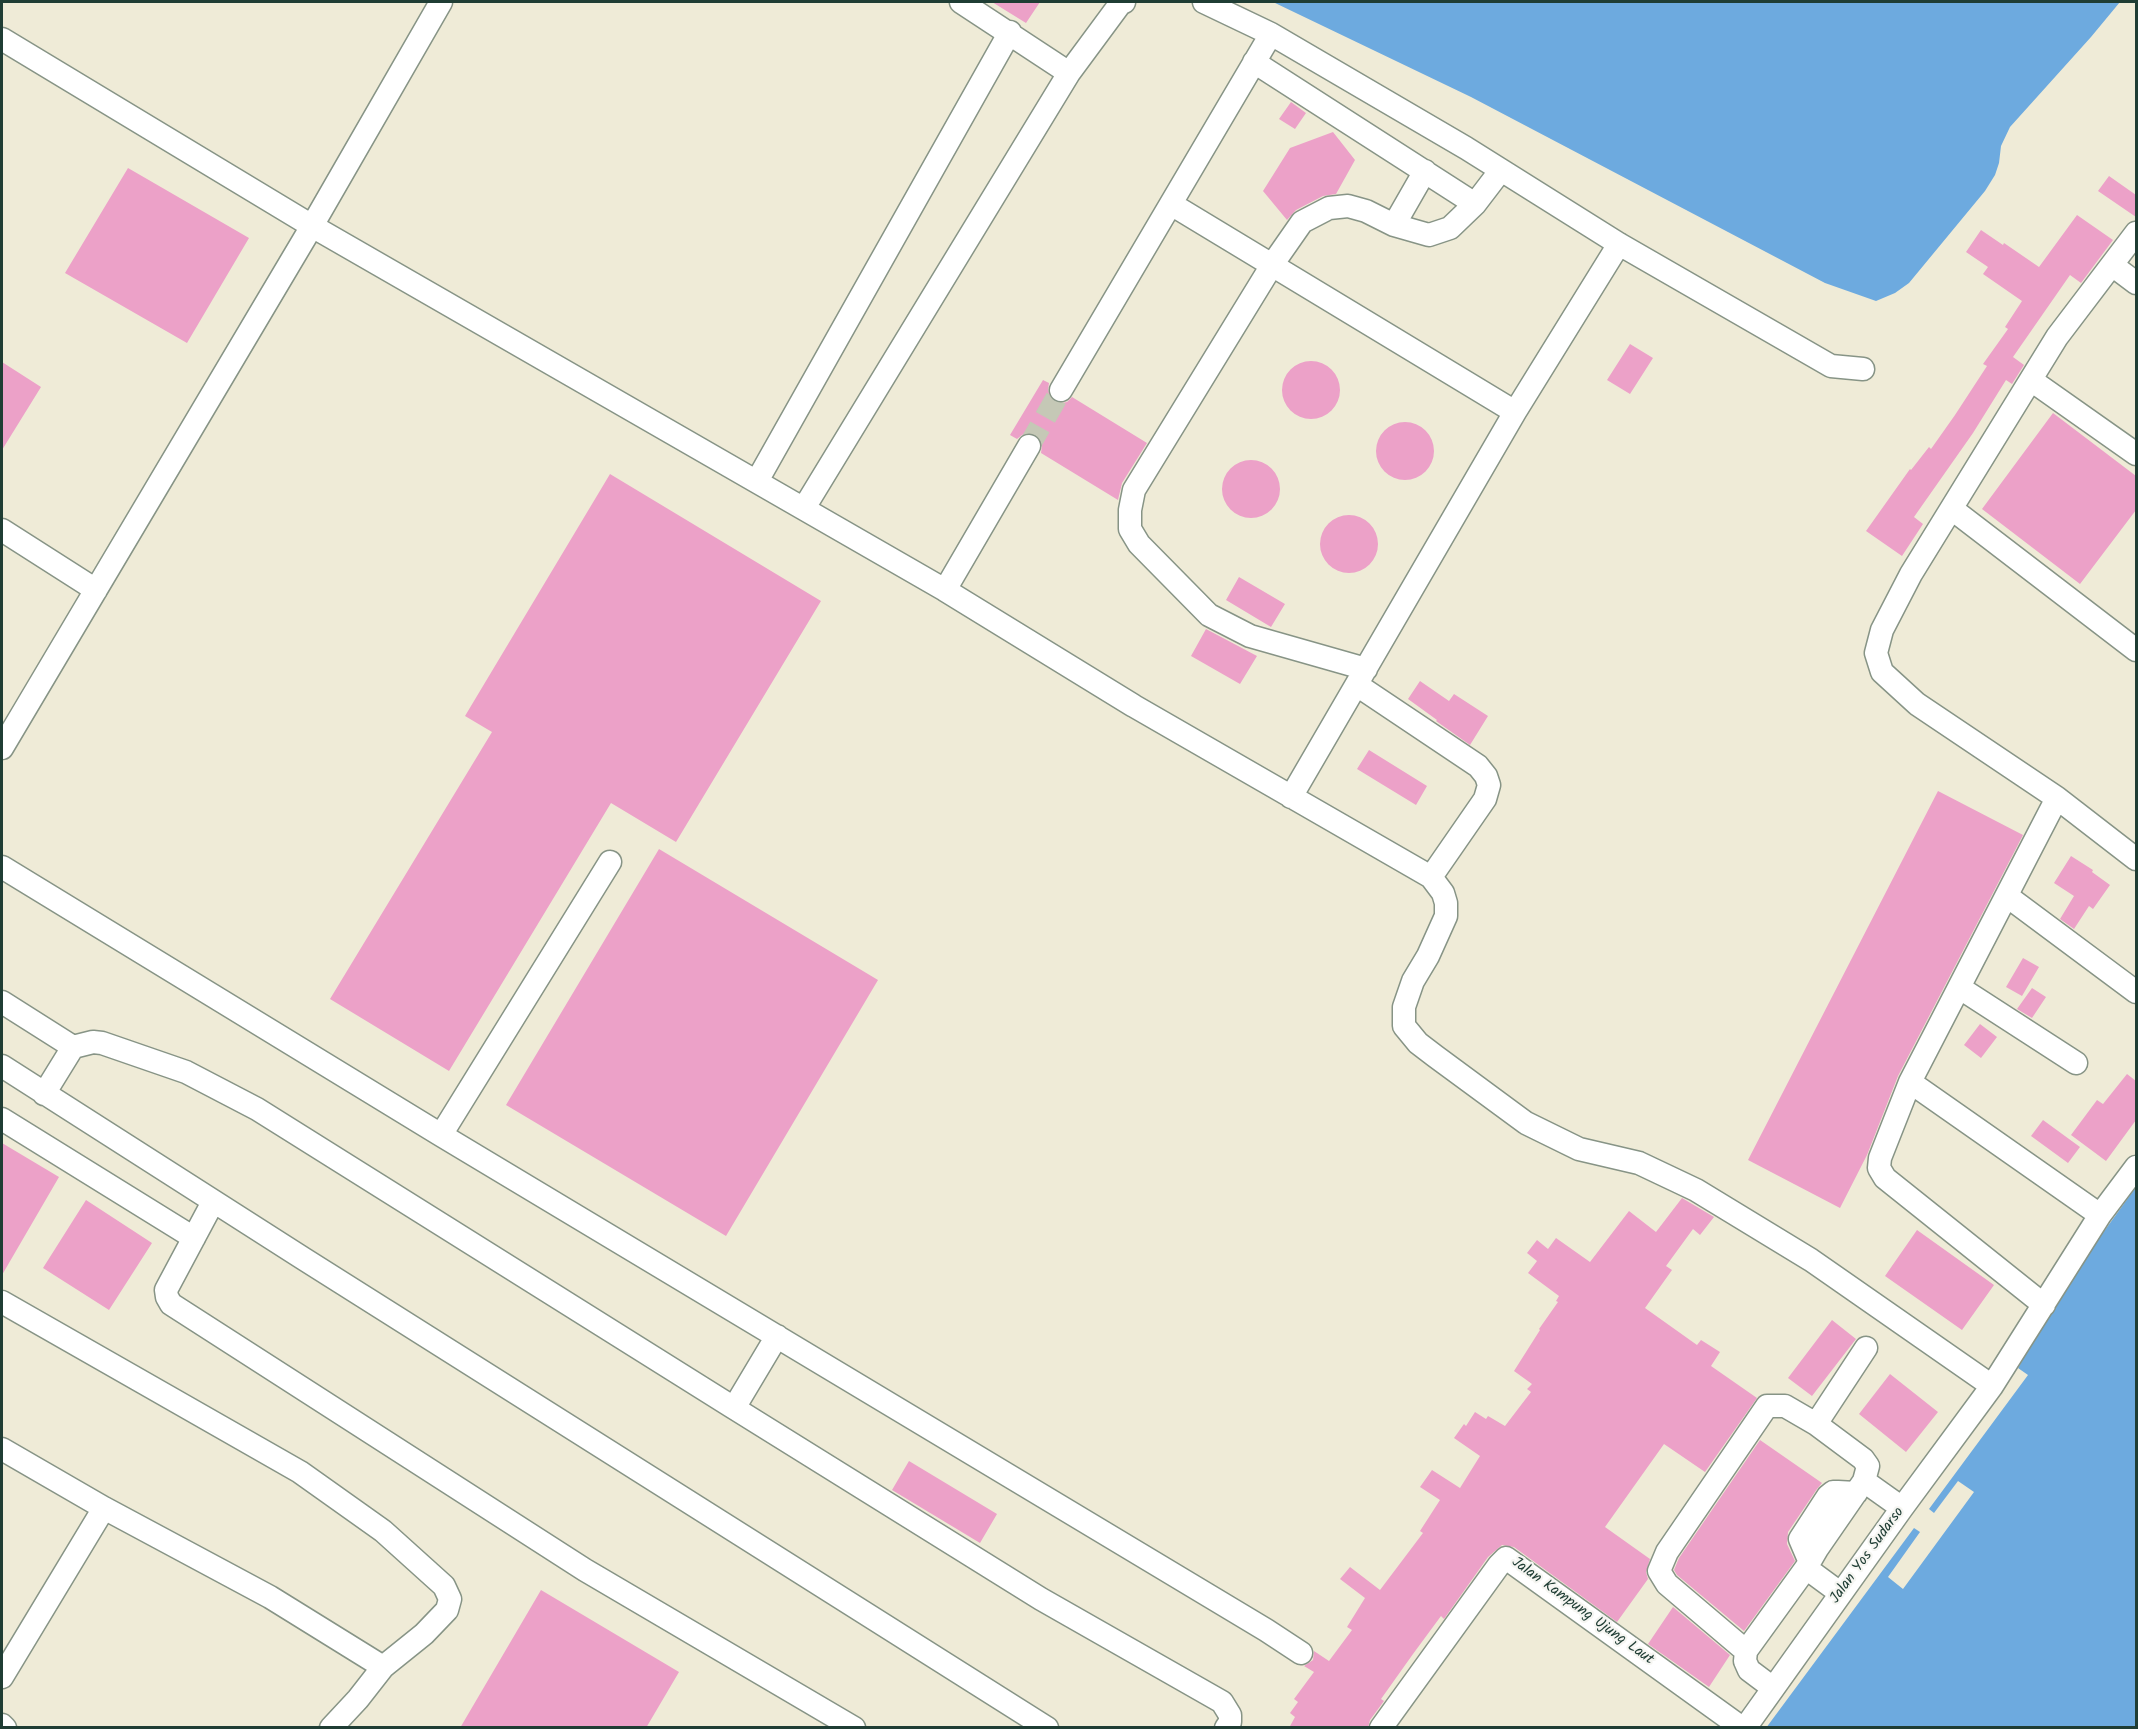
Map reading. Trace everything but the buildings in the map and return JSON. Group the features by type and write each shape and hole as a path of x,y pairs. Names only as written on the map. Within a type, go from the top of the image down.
{"street":[{"path":"2,748 312,226 441,2"},
{"path":"961,2 1010,32 1069,73"},
{"path":"804,508 1069,73 1120,4 1124,2"},
{"path":"1204,2 1271,34 1501,170 1620,244 1831,366 1863,369"},
{"path":"757,481 1010,32"},
{"path":"1061,390 1271,34"},
{"path":"2,39 312,226 945,590 1134,706 1431,877 1443,893 1446,916 1428,956 1413,981 1404,1007 1404,1026 1418,1043 1526,1124 1579,1149 1639,1163 1696,1190 1811,1260 1992,1386"},
{"path":"1254,62 1475,204"},
{"path":"1431,877 1485,799 1489,785 1486,776 1478,766 1361,677 1250,636 1209,615 1139,544 1130,529 1130,510 1134,490 1272,265 1302,222 1329,208 1348,206 1394,225 1429,235 1450,228 1475,204 1501,170"},
{"path":"1394,225 1425,171"},
{"path":"1171,204 1515,412"},
{"path":"2136,233 2056,337 1911,574 1882,630 1875,653 1882,672 1917,705 2056,798 2136,859"},
{"path":"1292,797 1515,412 1620,244"},
{"path":"2112,265 2136,283"},
{"path":"2031,380 2136,454"},
{"path":"945,590 1029,446"},
{"path":"1952,509 2136,650"},
{"path":"2,532 96,590"},
{"path":"2044,1305 1885,1178 1879,1168 1880,1158 1910,1082 2056,798"},
{"path":"441,1135 610,862"},
{"path":"2,867 441,1135 1302,1653"},
{"path":"2007,896 2136,992"},
{"path":"1960,988 2076,1063"},
{"path":"2,1002 73,1047"},
{"path":"44,1094 73,1047 102,1042 186,1072 256,1108 1041,1599 1222,1702 1230,1715 1230,1722 1226,1728"},
{"path":"2,1066 213,1202 1047,1728"},
{"path":"1910,1082 2100,1215"},
{"path":"2,1119 194,1238"},
{"name":"Jalan Yos Sudarso","path":"1743,1728 1992,1386 2100,1215 2136,1167"},
{"path":"213,1202 166,1290 171,1304 585,1570 854,1728"},
{"path":"2,1302 300,1472 384,1531 444,1586 450,1599 447,1610 423,1634 383,1667 331,1728"},
{"path":"734,1408 777,1336"},
{"path":"1816,1424 1866,1348"},
{"path":"1746,1651 1667,1584 1659,1571 1663,1560 1767,1406 1785,1406 1816,1424 1863,1459 1868,1466 1860,1487 1746,1651 1745,1660 1749,1670 1773,1688"},
{"path":"2,1449 104,1508 270,1597 383,1667"},
{"path":"1860,1487 1902,1508"},
{"path":"2,1677 104,1508"},
{"name":"Jalan Kampung Ujung Laut","path":"1381,1728 1506,1558 1743,1728"},
{"path":"1808,1564 1840,1593"}],"water":[{"path":"1273,2 2120,2 2010,127 2001,146 1995,175 1985,191 1909,283 1895,293 1876,301 1825,283 1471,97"},
{"path":"2136,1187 2136,1727 1766,1728 1914,1528 1920,1532 1888,1577 1903,1589 1974,1492 1958,1481 1934,1513 1929,1509 2028,1375 2018,1368 2045,1319 2079,1266"}],"tunnel":[{"path":"1029,446 1061,390"}]}
